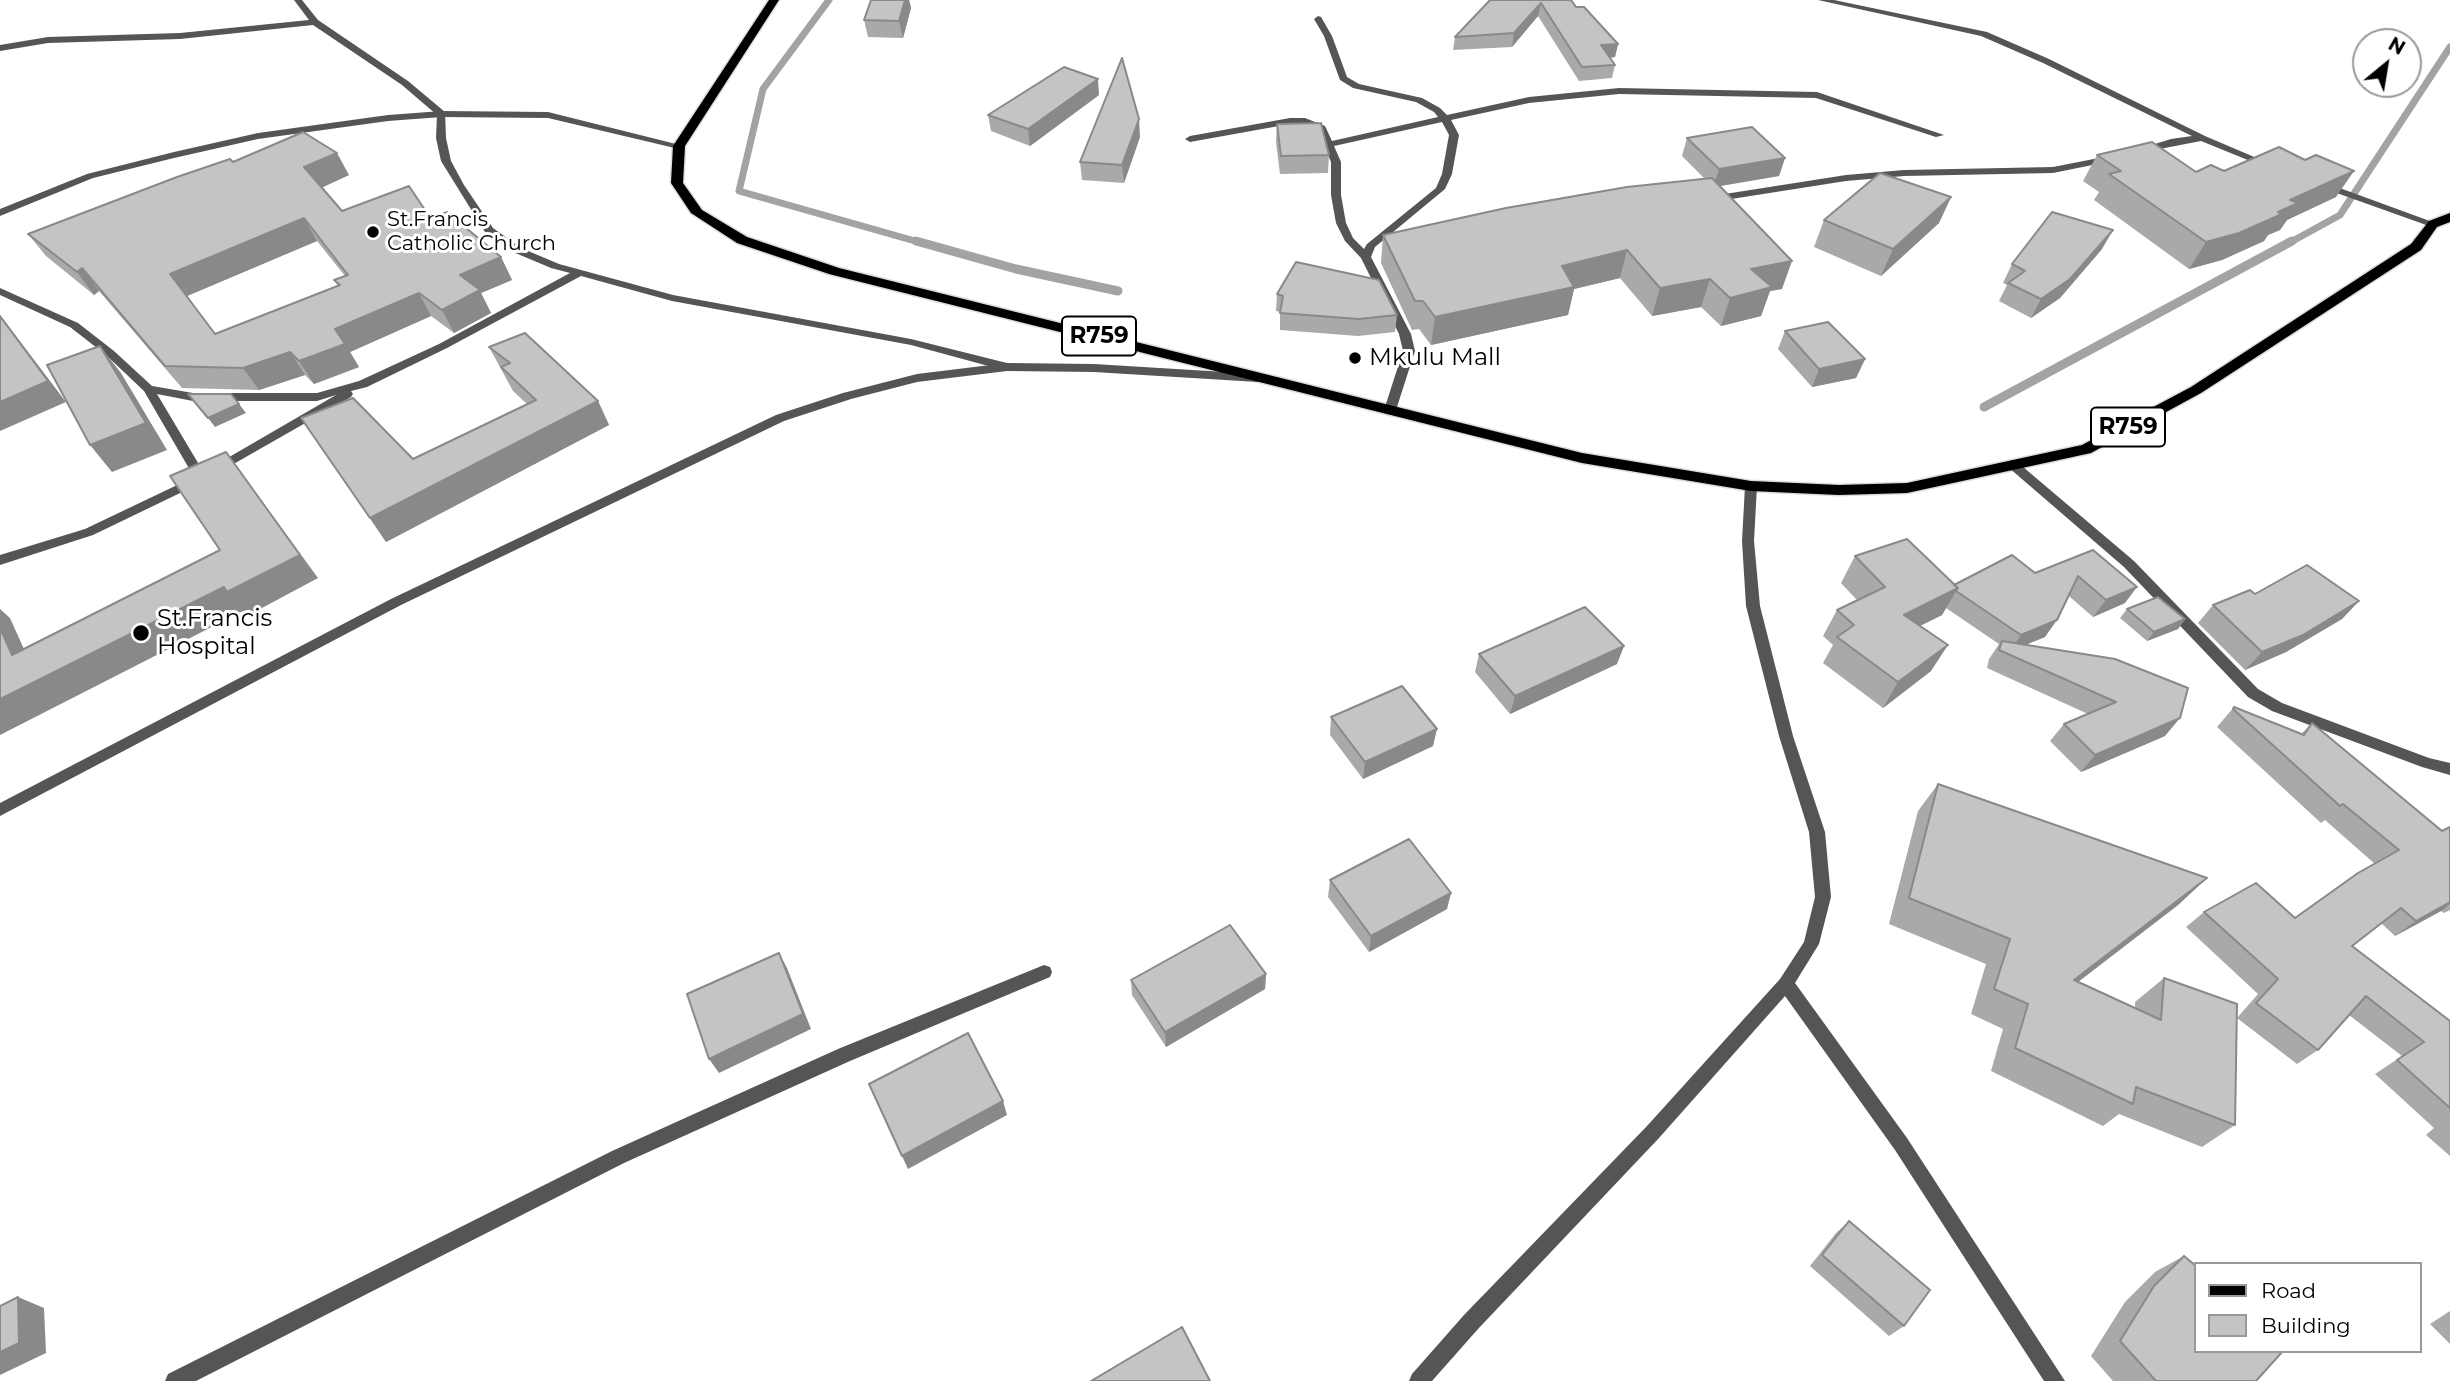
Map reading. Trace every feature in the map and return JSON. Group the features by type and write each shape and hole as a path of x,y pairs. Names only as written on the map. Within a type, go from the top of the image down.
{"main road":[{"name":"R759","path":"774,0 679,146 677,183 690,203 697,213 742,240 834,271 1582,458 1751,486 1839,490 1907,488 2086,449 2196,390 2416,247 2433,224 2450,217"}],"street":[{"path":"298,0 315,22 405,83 442,114"},
{"path":"1822,0 1984,34 2057,66 2202,138 2278,169"},
{"path":"1318,19 1328,36 1343,78 1356,86 1419,100 1437,110 1451,125 1454,135 1447,174 1440,188 1371,246 1366,257"},
{"path":"0,48 48,40 180,36 315,22"},
{"path":"1329,144 1529,100 1619,91 1803,94 1827,98 1939,135"},
{"path":"442,114 446,161 468,203 489,230 517,250 555,267 672,298 911,342 1007,367"},
{"path":"0,214 90,176 246,139 317,126 442,114 548,115 679,146"},
{"path":"1190,139 1297,121 1322,128 1336,162 1336,195 1340,223 1349,239 1366,257 1405,334 1409,351 1390,411"},
{"path":"1695,200 1904,173 2053,170 2130,154 2171,142 2202,138"},
{"path":"2318,183 2433,224"},
{"path":"0,560 89,532 201,478 363,384 443,346 579,273"},
{"path":"0,291 74,325 148,388 201,478"},
{"path":"0,810 396,602 780,418 847,396 917,378 1007,367 1094,368 1263,378"},
{"path":"148,388 193,397 317,397 363,384"},
{"path":"2012,464 2129,564 2253,693 2288,711 2427,763 2450,769"},
{"path":"1419,1381 1653,1132 1786,984 1811,944 1823,897 1817,832 1786,736 1753,606 1748,541 1751,486"},
{"path":"175,1381 618,1157 844,1055 1044,972"},
{"path":"1786,984 1901,1144 2055,1381"}],"building":[{"path":"871,0 905,0 899,21 864,20"},
{"path":"1490,0 1571,0 1576,7 1584,7 1618,44 1601,45 1615,65 1582,67 1541,3 1514,33 1455,37"},
{"path":"1122,58 1139,119 1122,165 1080,162"},
{"path":"1064,67 1098,79 1028,129 988,115"},
{"path":"1321,123 1329,155 1281,156 1277,124"},
{"path":"1752,127 1785,158 1719,169 1687,138"},
{"path":"303,132 337,153 304,167 342,211 409,186 431,219 447,212 501,257 460,275 480,290 442,310 419,293 335,329 345,344 299,361 290,352 243,368 165,366 82,268 77,272 28,234 177,177 230,159 233,162","holes":["304,218 348,275 334,280 340,285 215,334 170,274"]},
{"path":"2152,142 2196,172 2211,165 2224,171 2279,147 2305,160 2316,155 2354,171 2290,200 2298,203 2278,212 2282,214 2239,233 2206,242 2109,174 2121,171 2097,155"},
{"path":"1880,173 1951,197 1893,249 1824,220"},
{"path":"1712,178 1792,261 1751,269 1772,287 1730,298 1710,279 1660,288 1627,250 1562,266 1574,287 1435,317 1423,301 1415,301 1383,235 1506,208 1627,187"},
{"path":"2052,212 2113,230 2070,279 2041,299 2008,283 2025,271 2012,264"},
{"path":"1296,262 1379,280 1397,315 1359,319 1280,313 1283,296 1277,294"},
{"path":"0,316 48,381 0,402"},
{"path":"1828,322 1865,359 1819,369 1785,331"},
{"path":"525,333 598,401 370,518 301,418 353,398 413,459 536,400 501,367 510,363 489,347"},
{"path":"100,346 146,423 90,445 47,365"},
{"path":"188,394 231,394 239,404 208,418"},
{"path":"226,452 300,555 227,592 224,587 0,699 0,628 12,655 220,550 170,476"},
{"path":"1907,539 1958,588 1904,615 1948,645 1898,682 1837,637 1854,625 1837,610 1885,587 1855,556"},
{"path":"2093,550 2137,587 2106,600 2078,576 2057,620 2021,635 1956,591 1958,588 1954,585 2012,555 2035,573"},
{"path":"2307,565 2359,601 2303,635 2262,652 2213,605 2250,590 2255,594"},
{"path":"2158,597 2185,619 2154,632 2127,609"},
{"path":"1585,607 1624,646 1515,696 1479,654"},
{"path":"2002,641 2115,659 2188,688 2180,718 2095,755 2064,724 2116,702 1999,650"},
{"path":"1402,686 1437,729 1365,762 1331,717"},
{"path":"2234,707 2304,735 2312,723 2442,831 2450,827 2450,902 2416,921 2401,908 2352,946 2450,1021 2450,1108 2397,1060 2424,1042 2366,996 2318,1050 2256,1003 2278,979 2204,912 2256,883 2295,918 2358,873 2399,850 2343,804 2340,806 2233,709"},
{"path":"1938,784 2207,878 2074,980 2161,1020 2164,978 2237,1004 2235,1125 2136,1087 2133,1104 2015,1048 2028,1004 1994,989 2010,939 1909,898"},
{"path":"1409,839 1451,893 1371,936 1330,880"},
{"path":"1230,925 1266,974 1165,1032 1131,980"},
{"path":"779,953 803,1014 709,1059 687,994"},
{"path":"968,1033 1003,1101 902,1156 869,1084"},
{"path":"1849,1221 1930,1290 1904,1326 1822,1255"},
{"path":"2184,1256 2194,1264 2194,1353 2281,1353 2256,1381 2156,1381 2120,1341 2154,1286"},
{"path":"18,1297 19,1343 0,1352 0,1306"},
{"path":"1182,1327 1210,1381 1091,1381"}],"waterway":[{"path":"829,0 763,89 739,191 922,243"},
{"path":"2289,243 2340,215 2450,47"},
{"path":"916,241 1016,269 1118,291"},
{"path":"1984,407 2292,241"}],"place":[{"name":"St.Francis Catholic Church","path":"373,232"},
{"name":"Mkulu Mall","path":"1355,358"},
{"name":"St.Francis Hospital","path":"141,633"}]}
